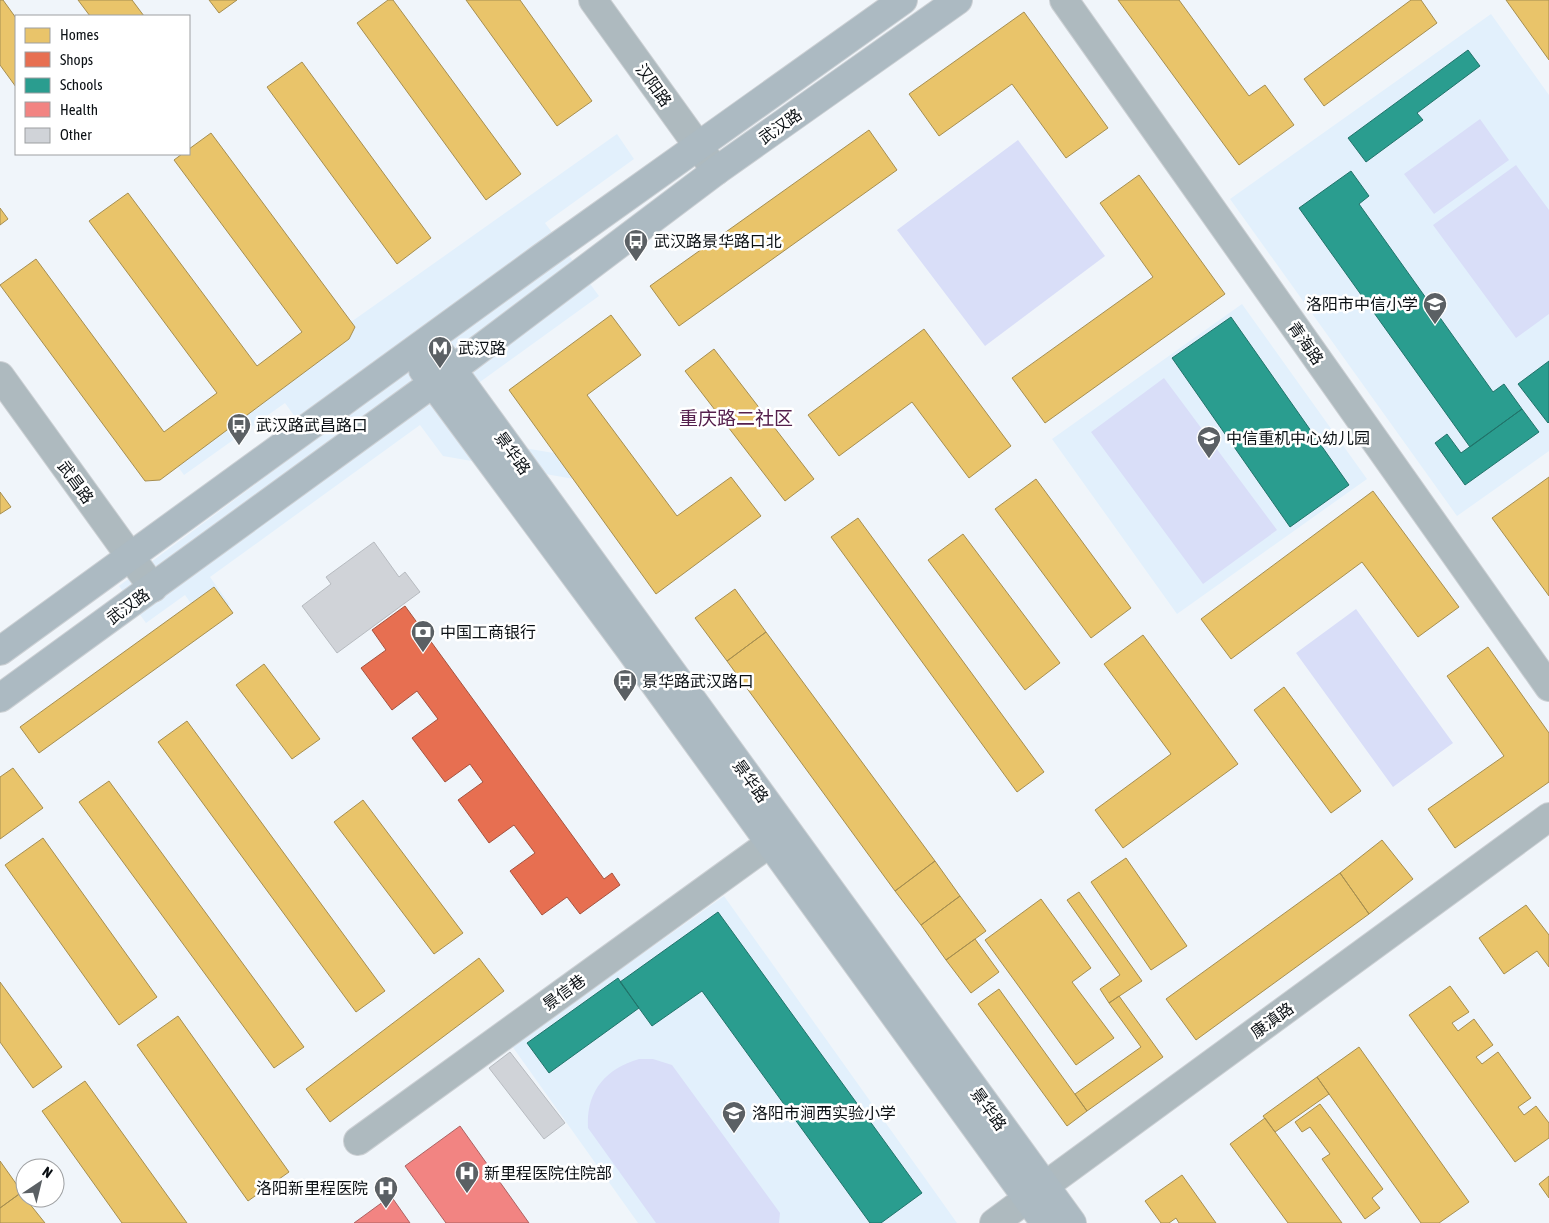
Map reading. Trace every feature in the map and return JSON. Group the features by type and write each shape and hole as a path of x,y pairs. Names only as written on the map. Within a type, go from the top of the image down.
{"main road":[{"name":"武汉路","path":"0,651 420,346 903,0"},
{"name":"武汉路","path":"0,698 442,376 716,171 958,0"},
{"name":"景华路","path":"420,346 1037,1206"},
{"name":"景华路","path":"442,376 770,843 1037,1206 1072,1223"}],"street":[{"name":"汉阳路","path":"593,0 716,171"},
{"name":"青海路","path":"1064,0 1549,686"},
{"name":"武昌路","path":"0,376 152,588"},
{"name":"康滇路","path":"1037,1206 1549,817"},
{"name":"康滇路","path":"994,1223 1037,1206 1549,834"},
{"name":"景信巷","path":"358,1141 770,843"}],"shaded area":[{"name":"洛阳市中信小学","path":"1491,14 1549,95 1549,451 1457,516 1230,199"},
{"path":"1480,119 1509,160 1434,214 1404,174"},
{"path":"617,134 634,159 545,223 599,296 444,408 466,438 583,458 574,479 443,456 420,425 210,577 230,605 115,692 192,605 185,595 146,623 119,586 347,416 338,403 303,428 285,403 184,475 167,452"},
{"path":"1018,140 1105,256 985,346 897,230"},
{"path":"1516,165 1549,210 1549,314 1516,338 1433,225"},
{"name":"中信重机中心幼儿园","path":"1242,304 1367,479 1177,614 1052,439"},
{"path":"1164,378 1277,530 1203,584 1091,432"},
{"path":"1356,609 1453,743 1393,787 1296,653"},
{"name":"洛阳市涧西实验小学","path":"724,896 957,1223 638,1223 512,1046"},
{"path":"639,1059 653,1059 672,1065 780,1213 779,1223 656,1223 588,1128 590,1104 600,1084 616,1069"}],"building: Homes":[{"path":"0,0 3,0 15,17 15,86 0,65"},
{"path":"78,0 132,0 143,15 89,15"},
{"path":"209,0 237,0 219,13"},
{"path":"388,0 393,0 521,174 486,200 357,23"},
{"path":"466,0 520,0 592,101 557,126"},
{"path":"1118,0 1179,0 1249,96 1265,85 1294,125 1239,165"},
{"path":"1411,0 1421,0 1437,23 1324,106 1304,79"},
{"path":"1506,0 1549,0 1549,60"},
{"path":"1024,12 1108,128 1066,158 1012,84 939,136 909,94"},
{"path":"302,62 431,238 397,264 267,87"},
{"path":"869,130 897,170 679,326 650,286"},
{"path":"211,133 355,327 349,339 160,480 145,481 0,285 36,259 164,432 217,393 89,221 128,193 257,366 302,332 174,160 181,155 190,155 190,148"},
{"path":"1139,175 1225,294 1045,423 1012,378 1153,277 1100,203"},
{"path":"0,208 8,219 0,225"},
{"path":"611,315 641,355 587,395 677,516 731,477 761,516 656,594 509,390"},
{"path":"924,329 1011,446 969,478 912,402 839,456 808,415"},
{"path":"714,349 814,479 785,501 685,371"},
{"path":"1549,477 1549,596 1492,518"},
{"path":"1036,479 1131,608 1091,638 995,509"},
{"path":"1373,491 1459,607 1418,637 1362,562 1231,659 1201,619"},
{"path":"0,492 11,507 0,514"},
{"path":"858,518 1044,772 1017,792 831,537"},
{"path":"963,534 1060,663 1025,690 928,560"},
{"path":"214,587 233,613 39,753 20,727"},
{"path":"735,589 766,632 727,661 695,618"},
{"path":"766,632 935,861 895,891 727,661"},
{"path":"1143,635 1238,764 1123,848 1095,810 1171,754 1104,664"},
{"path":"1488,647 1549,733 1549,782 1455,848 1428,809 1504,756 1447,676"},
{"path":"264,664 320,739 292,759 236,685"},
{"path":"1284,687 1361,791 1331,813 1254,710"},
{"path":"187,721 385,991 356,1012 158,742"},
{"path":"13,768 43,808 0,839 0,777"},
{"path":"109,781 304,1047 274,1068 79,802"},
{"path":"363,800 463,933 434,954 334,822"},
{"path":"43,838 157,997 119,1025 5,865"},
{"path":"1382,840 1413,879 1369,914 1340,873"},
{"path":"1126,858 1187,946 1151,970 1091,882"},
{"path":"935,861 960,896 921,925 895,891"},
{"path":"1340,873 1369,914 1196,1040 1166,999"},
{"path":"1079,892 1142,981 1109,1003 1100,989 1120,975 1067,900"},
{"path":"960,896 986,931 946,960 921,925"},
{"path":"1041,899 1091,968 1072,982 1114,1038 1076,1065 985,940"},
{"path":"1526,905 1549,935 1549,967 1537,951 1504,974 1479,938"},
{"path":"975,939 999,972 971,993 946,960"},
{"path":"479,958 504,991 330,1122 306,1089"},
{"path":"0,982 62,1067 33,1088 0,1042"},
{"path":"1450,986 1469,1012 1452,1023 1458,1031 1474,1019 1493,1045 1476,1057 1482,1064 1498,1052 1531,1098 1518,1107 1524,1115 1536,1106 1549,1123 1549,1138 1515,1162 1409,1015"},
{"path":"999,989 1087,1111 1067,1126 978,1004"},
{"path":"1119,996 1163,1057 1087,1111 1075,1094 1141,1047 1109,1003"},
{"path":"178,1016 289,1172 248,1201 137,1045"},
{"path":"1359,1047 1469,1202 1439,1223 1421,1223 1317,1077"},
{"path":"1317,1077 1329,1094 1275,1132 1263,1116"},
{"path":"85,1081 187,1223 122,1223 42,1111"},
{"path":"1320,1104 1383,1189 1372,1198 1380,1208 1365,1219 1322,1159 1330,1154 1310,1127 1302,1132 1295,1122"},
{"path":"1265,1118 1342,1223 1288,1223 1230,1144"},
{"path":"0,1161 15,1182 15,1197 0,1208"},
{"path":"1182,1175 1216,1223 1179,1223 1176,1218 1169,1223 1161,1223 1145,1201"},
{"path":"1549,1176 1549,1198 1539,1184"},
{"path":"15,1197 15,1208 33,1208 45,1223 0,1223 0,1208"}],"building: Shops":[{"path":"405,606 604,879 612,873 620,885 580,914 567,897 542,915 510,871 535,853 514,825 489,843 458,800 483,782 470,764 445,782 412,738 438,719 417,691 392,710 361,668 386,650 372,630"}],"building: Schools":[{"path":"1468,50 1480,66 1417,113 1423,120 1366,162 1348,138"},
{"path":"1351,171 1369,196 1359,204 1493,392 1504,384 1522,409 1470,447 1299,208"},
{"path":"1231,317 1349,485 1290,527 1172,358"},
{"path":"1549,361 1549,422 1548,423 1518,384"},
{"path":"1522,409 1539,432 1465,485 1435,443 1447,434 1461,453"},
{"path":"718,912 922,1193 881,1223 870,1223 702,991 652,1026 620,982"},
{"path":"618,978 639,1008 549,1073 527,1043"}],"building: Health":[{"name":"新里程医院住院部","path":"460,1126 529,1223 446,1223 405,1166"},
{"name":"洛阳新里程医院","path":"391,1196 410,1223 354,1223"}],"building: Other":[{"path":"374,542 399,577 405,572 420,592 337,653 302,606 331,584 326,577"},
{"path":"510,1052 565,1123 544,1139 489,1068"}],"place":[{"name":"武汉路景华路口北","path":"636,262"},
{"name":"洛阳市中信小学","path":"1435,325"},
{"name":"武汉路","path":"440,369"},
{"name":"武汉路武昌路口","path":"239,446"},
{"name":"中信重机中心幼儿园","path":"1209,459"},
{"name":"中国工商银行","path":"423,653"},
{"name":"景华路武汉路口","path":"625,702"},
{"name":"洛阳市涧西实验小学","path":"734,1134"},
{"name":"新里程医院住院部","path":"467,1194"},
{"name":"洛阳新里程医院","path":"386,1209"}],"district":[{"name":"重庆路二社区","path":"736,418"}]}
